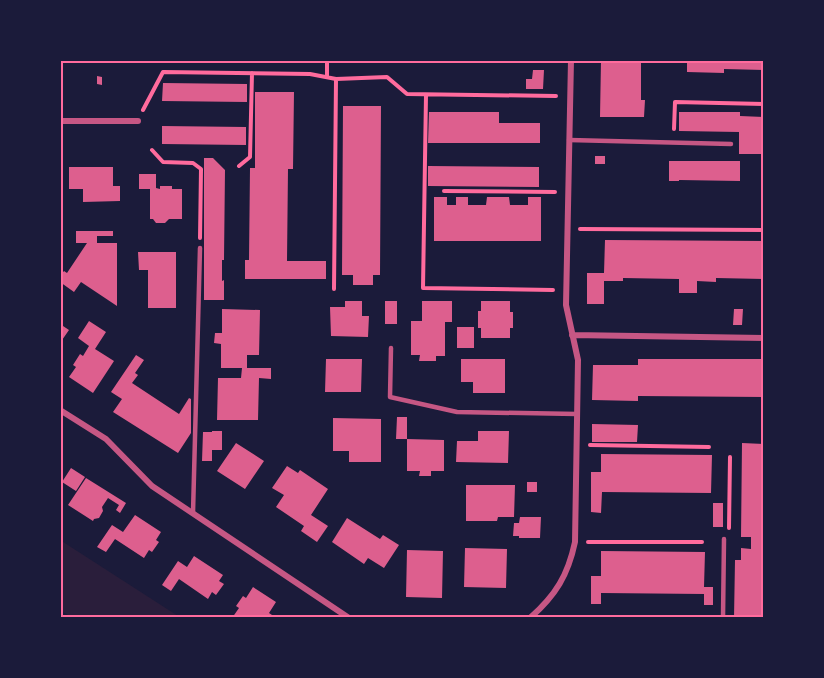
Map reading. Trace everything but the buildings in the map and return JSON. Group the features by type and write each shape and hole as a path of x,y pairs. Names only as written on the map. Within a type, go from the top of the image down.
{"street":[{"path":"530,618 545,605 559,586 567,570 575,542 578,360 566,305 571,60"},
{"path":"60,121 138,121"},
{"path":"572,335 764,338"},
{"path":"60,410 106,439 152,486 349,618"}],"lane":[{"path":"569,140 731,144"},
{"path":"193,513 200,248"},
{"path":"391,348 390,398 457,411 577,414"},
{"path":"723,618 724,539"}],"path":[{"path":"327,60 327,77"},
{"path":"138,121 164,72 310,74 336,79 387,77 407,94 570,96"},
{"path":"239,166 250,157 252,73"},
{"path":"334,289 336,79"},
{"path":"426,95 423,288 567,290"},
{"path":"674,142 675,102 764,104"},
{"path":"153,150 163,162 193,163 201,169 200,248"},
{"path":"444,191 568,192"},
{"path":"568,230 764,230"},
{"path":"576,445 709,447"},
{"path":"724,539 729,538 730,457"},
{"path":"575,542 702,542"}],"shaded area":[{"path":"60,540 181,618 73,618 60,610"}]}
